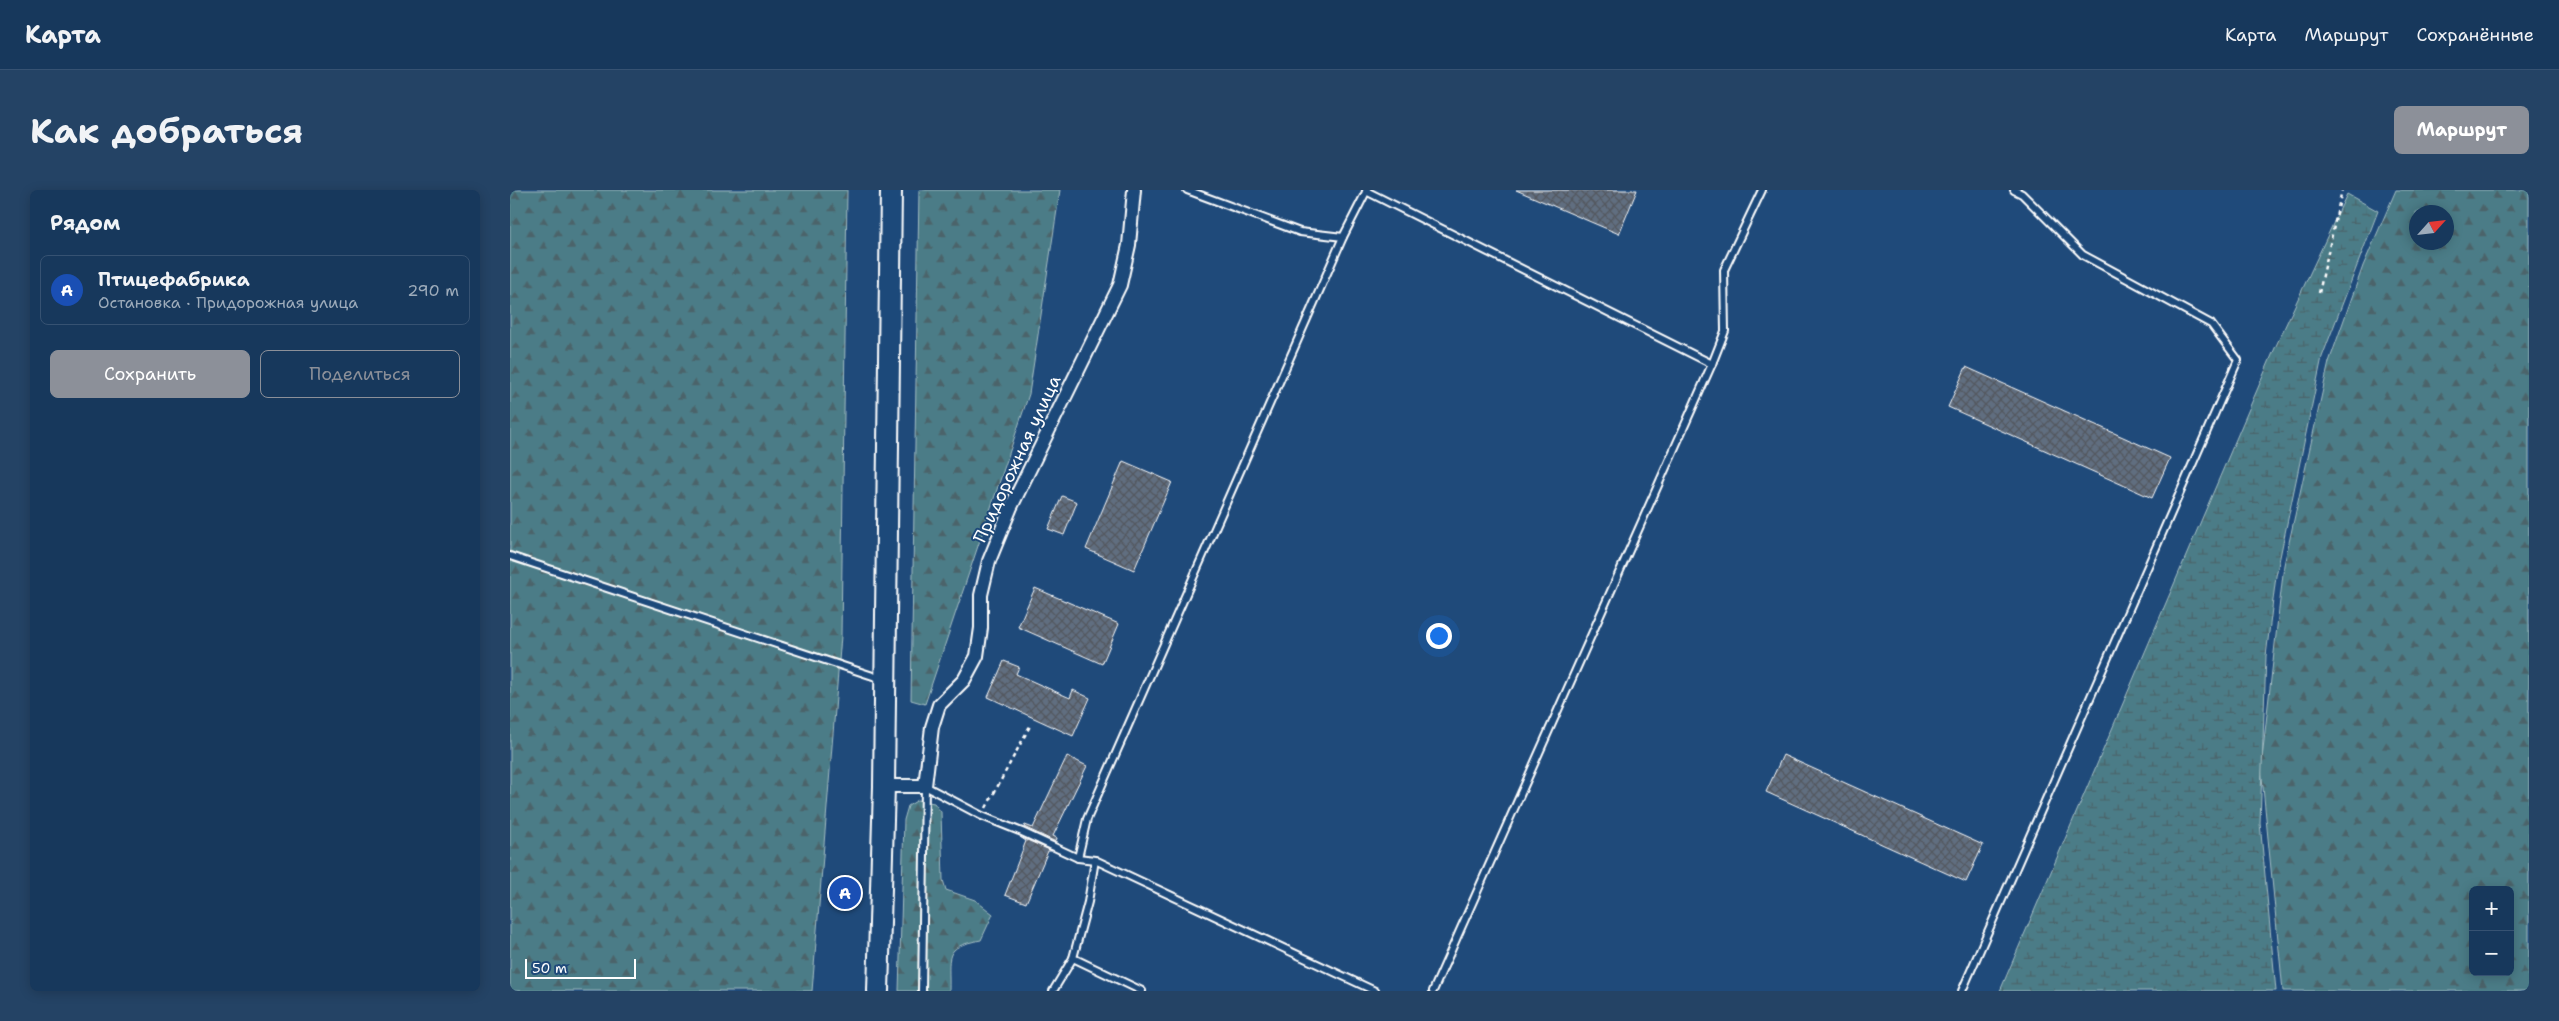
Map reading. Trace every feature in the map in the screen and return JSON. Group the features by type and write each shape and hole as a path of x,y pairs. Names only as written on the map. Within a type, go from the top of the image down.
{"main road":[{"path":"878,991 886,680 891,190"}],"street":[{"name":"Придорожная улица","path":"925,786 932,727 939,705 964,680 977,656 981,628 981,595 989,561 1011,507 1120,285 1129,245 1134,190"},
{"path":"884,786 925,786"}],"lane":[{"path":"1187,190 1300,232 1343,237"},
{"path":"1078,858 1087,819 1343,237 1366,190 1712,364"},
{"path":"1433,991 1712,364 1725,332 1724,270 1762,190"},
{"path":"1962,991 2238,360 2211,324 2083,255 2022,194 2014,190"},
{"path":"510,556 886,680"},
{"path":"922,991 925,786 982,816 1078,858 1095,860 1375,991"},
{"path":"1053,991 1073,958 1088,902 1095,860"},
{"path":"1073,958 1142,991"}],"path":[{"path":"2319,293 2342,190"},
{"path":"982,816 1030,726"}],"green space":[{"path":"510,190 847,190 841,636 812,991 510,991"},
{"path":"919,190 1060,190 1029,394 925,704 911,700"},
{"path":"2396,190 2529,190 2529,991 2283,991 2261,767 2284,565 2329,362 2363,266"},
{"path":"2347,194 2378,211 2322,357 2276,576 2266,656 2260,823 2276,991 2000,991 2275,348"},
{"path":"918,800 934,803 941,812 943,880 946,890 975,900 993,914 981,940 960,946 951,955 949,961 949,991 899,991 904,820 908,806"}],"building":[{"path":"1516,190 1637,190 1619,234"},
{"path":"1966,367 2170,458 2152,498 1948,407"},
{"path":"1123,461 1172,482 1134,570 1086,549"},
{"path":"1062,496 1077,502 1064,535 1048,529"},
{"path":"1035,588 1119,624 1102,664 1018,627"},
{"path":"1004,661 1019,667 1016,674 1070,698 1073,690 1090,698 1073,736 988,697"},
{"path":"1783,755 1983,845 1966,882 1766,792"},
{"path":"1067,756 1087,766 1053,836 1057,838 1056,842 1024,827 1025,825 1033,828"},
{"path":"1020,837 1052,851 1048,851 1026,903 1005,895 1026,841"}],"place":[{"name":"Птицефабрика","path":"845,893"}]}
